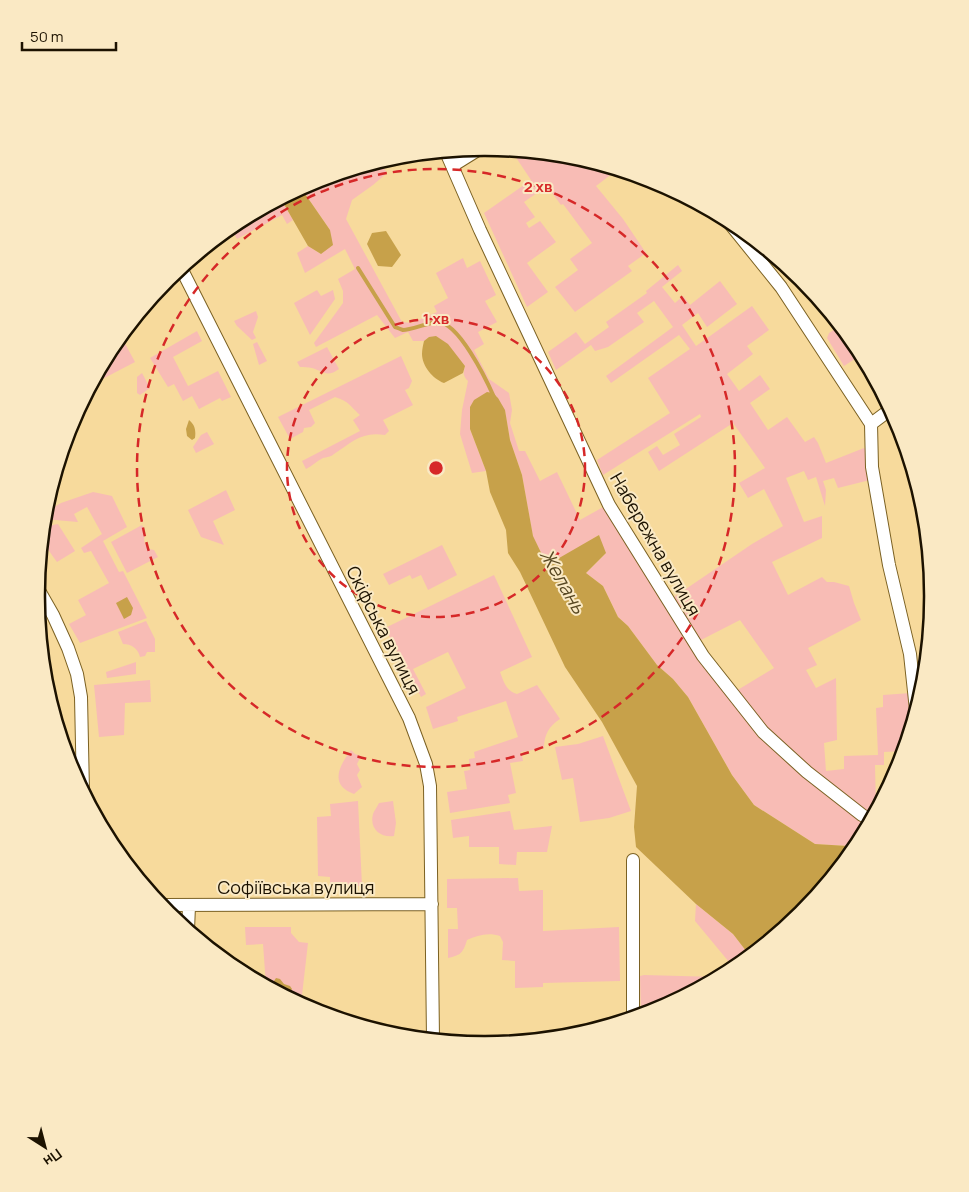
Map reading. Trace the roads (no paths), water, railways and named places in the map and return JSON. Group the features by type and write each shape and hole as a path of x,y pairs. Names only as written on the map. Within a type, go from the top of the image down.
{"street":[{"path":"452,166 467,157"},
{"name":"Набережна вулиця","path":"448,158 609,505 703,656 763,732 807,772 865,816"},
{"path":"745,242 781,287 871,424 872,468 889,565 910,654 914,690"},
{"name":"Скіфська вулиця","path":"185,275 410,718 426,764 430,786 433,1033"},
{"path":"871,424 884,413"},
{"path":"45,601 68,648 77,674 81,697 83,774"},
{"path":"633,860 633,1009"},
{"name":"Софіївська вулиця","path":"172,905 432,904"},
{"path":"188,920 189,906"}],"water":[{"path":"306,195 330,230 333,245 321,254 308,246 284,205"},
{"path":"386,231 401,255 392,267 378,266 367,244 372,233"},
{"path":"436,336 448,344 465,366 463,373 444,383 429,372 422,359 424,341 429,337"},
{"path":"487,392 493,393 505,410 510,440 522,475 533,536 547,565 599,535 606,553 586,573 603,586 618,617 628,626 657,665 673,679 688,697 732,775 754,805 815,844 846,846 815,886 795,907 745,950 733,934 696,904 636,847 634,827 637,786 602,722 565,667 520,572 508,553 506,530 490,492 486,471 470,429 470,407 474,400"},
{"path":"189,420 195,430 195,438 192,440 187,436 186,429"},
{"path":"127,597 133,608 131,615 124,619 116,603"},
{"path":"276,978 280,979 292,989 291,991 274,981"}],"waterway":[{"name":"Желань","path":"358,268 395,327 406,330 437,322 445,324 454,331 470,352 494,397"}]}
